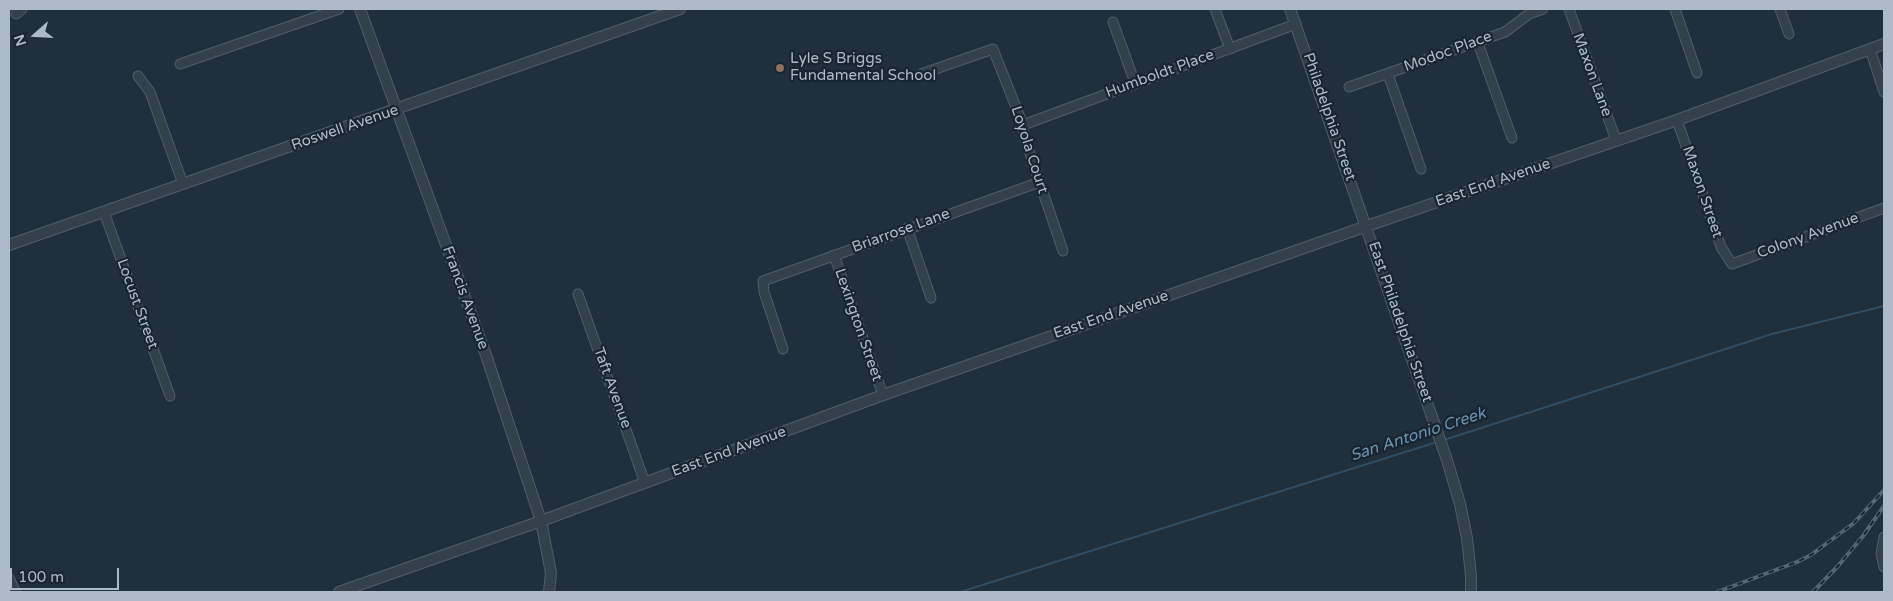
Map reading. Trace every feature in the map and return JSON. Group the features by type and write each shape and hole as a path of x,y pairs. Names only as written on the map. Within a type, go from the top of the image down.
{"street":[{"path":"180,64 339,9"},
{"name":"Francis Avenue","path":"360,9 485,352 541,521 552,573 549,592"},
{"path":"1215,9 1230,49"},
{"name":"Philadelphia Street","path":"1290,9 1367,226"},
{"name":"Modoc Place","path":"1350,87 1478,43 1505,32 1529,14 1543,9"},
{"name":"Maxon Lane","path":"1569,9 1616,140"},
{"path":"1675,9 1697,73"},
{"path":"1780,9 1789,34"},
{"name":"Roswell Avenue","path":"9,245 675,10"},
{"path":"1113,22 1134,83"},
{"name":"Humboldt Place","path":"1023,125 1296,24"},
{"path":"1478,43 1512,138"},
{"name":"East End Avenue","path":"339,592 541,521 882,395 1677,120 1884,44"},
{"name":"Loyola Court","path":"921,74 992,49 1023,125 1024,136 1063,251"},
{"path":"1870,49 1884,92"},
{"path":"1388,74 1422,169"},
{"path":"138,76 150,92 183,184"},
{"name":"Maxon Street","path":"1677,120 1721,247 1732,264"},
{"name":"Briarrose Lane","path":"783,349 764,292 763,281 1040,182"},
{"name":"Colony Avenue","path":"1732,264 1884,208"},
{"name":"Locust Street","path":"104,212 170,396"},
{"name":"East Philadelphia Street","path":"1367,226 1447,460 1459,501 1467,538 1471,576 1470,592"},
{"path":"907,228 931,298"},
{"name":"Lexington Street","path":"834,255 882,395"},
{"name":"Taft Avenue","path":"578,294 645,482"},
{"path":"1884,537 1880,554 1884,566"},
{"path":"9,579 15,592"}],"waterway":[{"name":"San Antonio Creek","path":"1444,440 1772,334 1884,306"},
{"name":"San Antonio Creek","path":"960,592 1437,442"}],"railway":[{"path":"1717,592 1811,555 1854,523 1884,490"},
{"path":"1813,592 1863,536 1884,506"}],"place":[{"name":"Lyle S Briggs Fundamental School","path":"780,68"}]}
